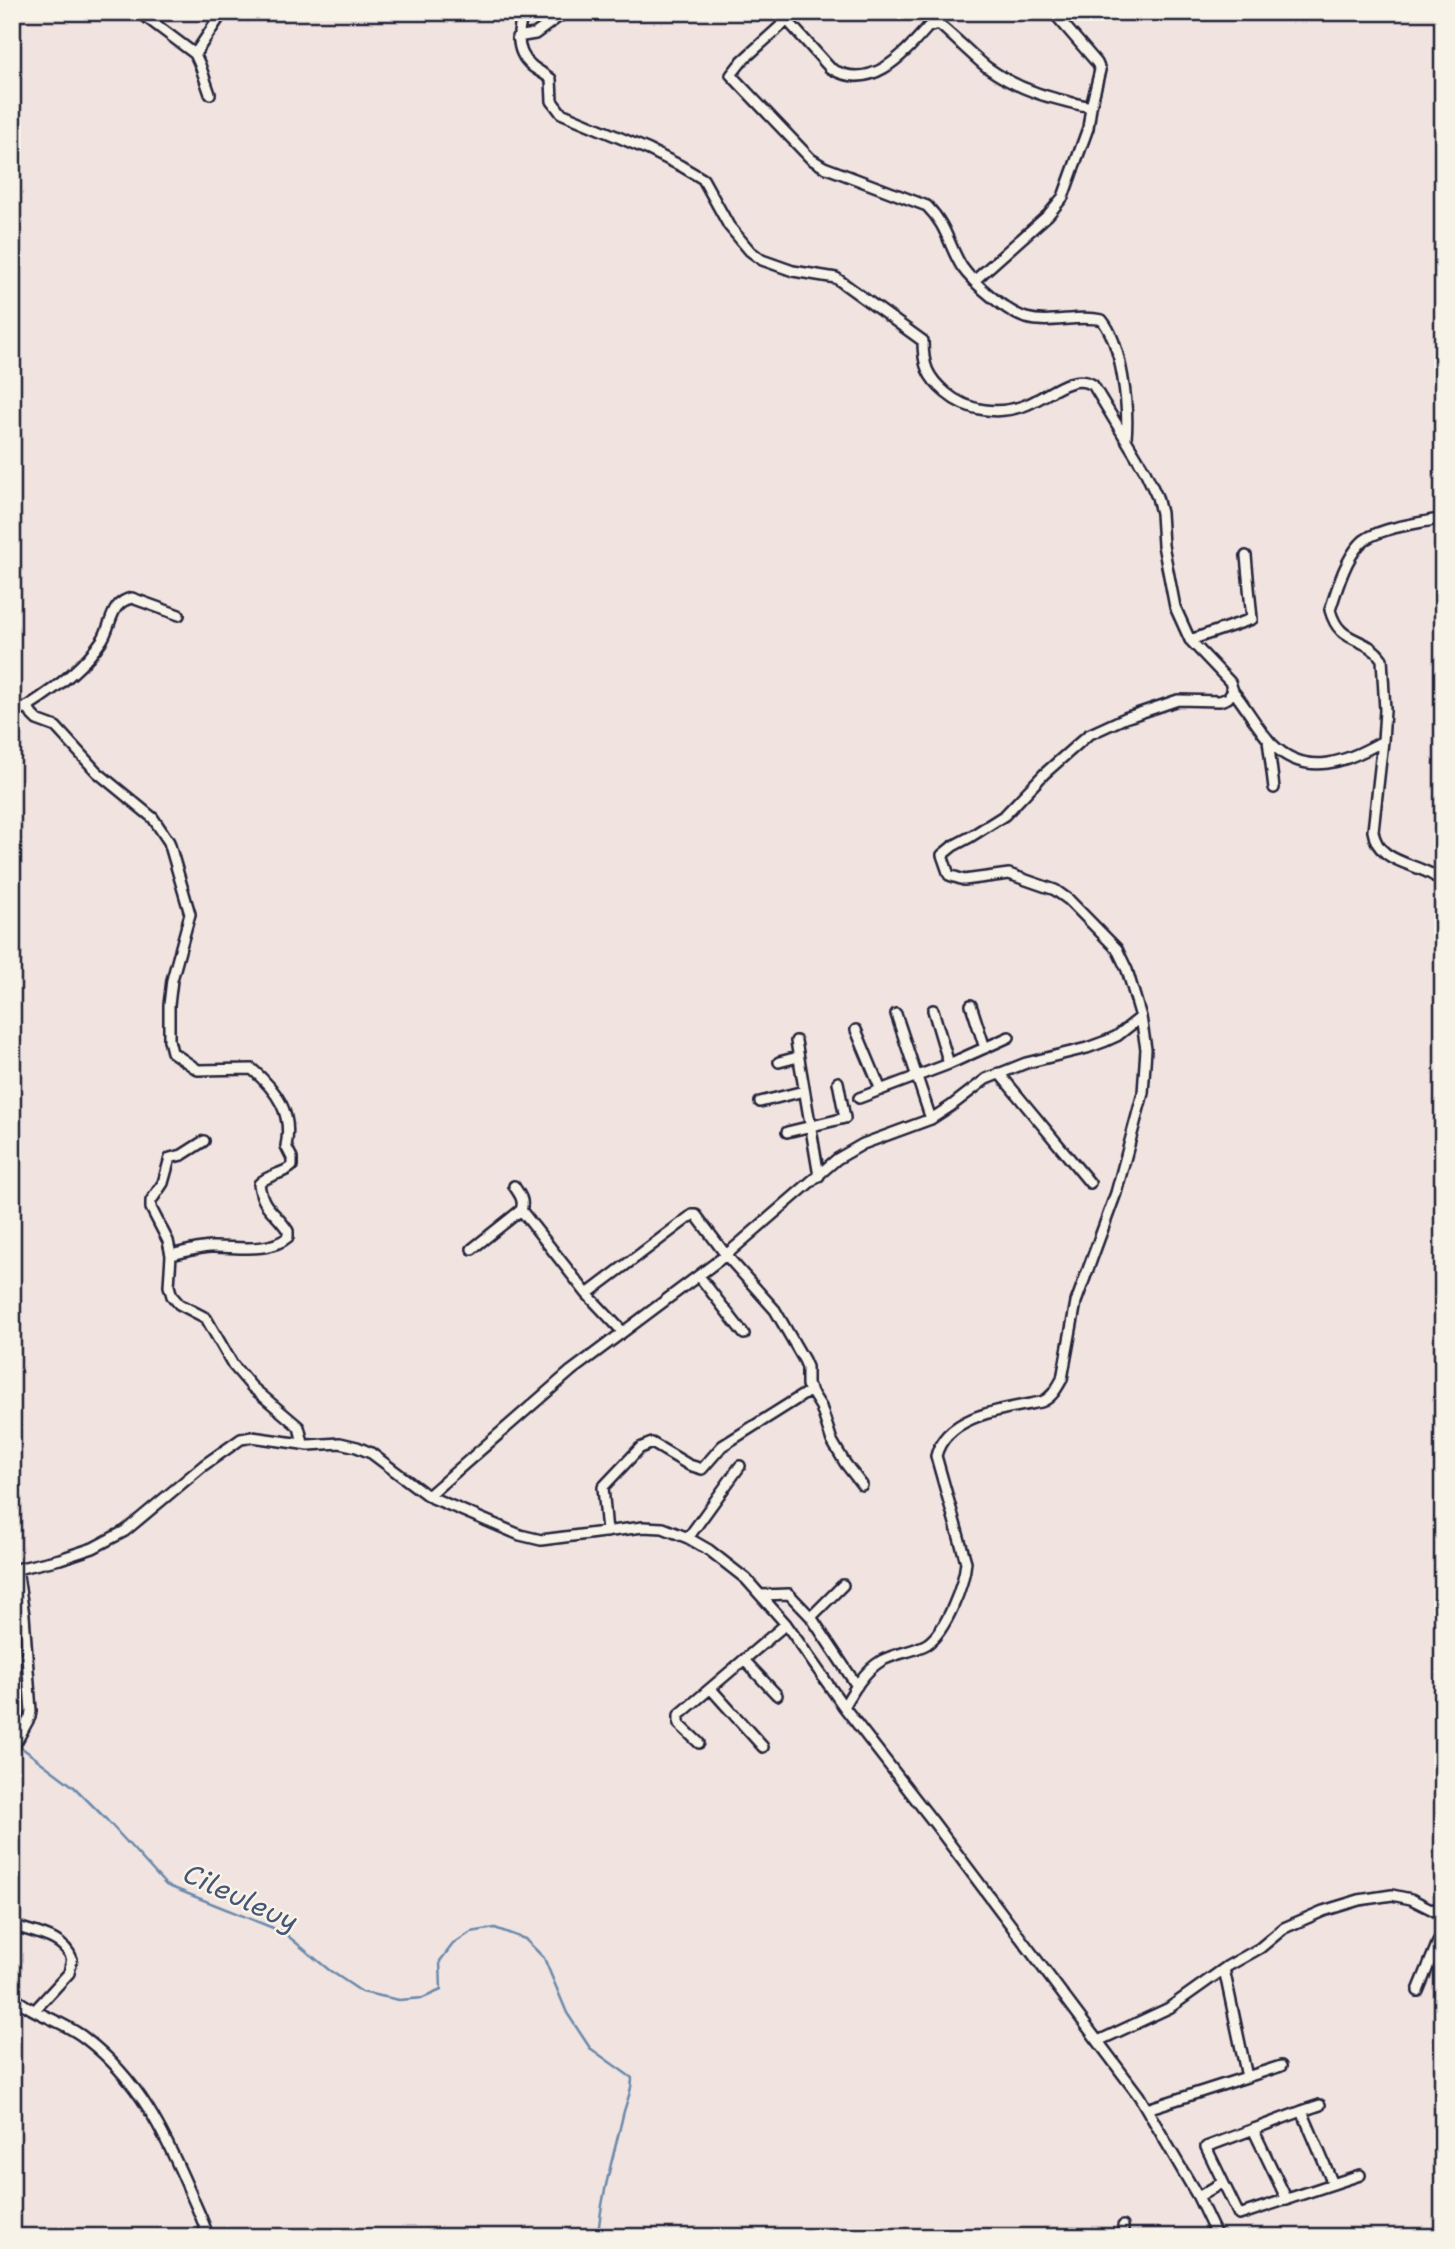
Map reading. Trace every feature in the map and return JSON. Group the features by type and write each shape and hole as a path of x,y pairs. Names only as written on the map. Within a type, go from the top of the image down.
{"street":[{"path":"139,12 195,54 210,94"},
{"path":"195,54 223,12"},
{"path":"524,12 517,37 527,60 551,79 552,101 561,113 649,150 703,179 729,226 750,251 762,260 793,271 836,278 897,324 914,332 923,341 925,368 948,395 974,409 1002,410 1023,407 1065,384 1088,381 1098,390 1157,497 1175,607 1190,640 1230,682 1233,691 1268,738 1287,755 1324,765 1356,756 1383,741"},
{"path":"517,37 535,34 565,12"},
{"path":"796,12 742,61 731,75 811,159 927,206 949,237 962,268 1014,313 1040,320 1077,317 1102,320 1110,331 1124,389 1127,414 1125,440"},
{"path":"974,281 1048,215 1063,197 1080,156 1100,70 1053,12"},
{"path":"787,20 830,68 839,74 877,72 888,67 928,27 934,25 941,26 988,68 1017,86 1039,95 1091,107"},
{"path":"1433,520 1386,530 1360,542 1340,578 1330,610 1340,631 1370,647 1382,659 1385,710 1374,839 1387,855 1430,873 1443,883"},
{"path":"1190,640 1252,619 1246,556"},
{"path":"12,704 21,709 60,684 90,656 104,638 109,621 117,607 125,600 132,598 179,615"},
{"path":"844,1707 857,1686 880,1662 928,1643 945,1620 965,1578 966,1562 936,1456 941,1440 953,1430 993,1412 1047,1399 1062,1379 1076,1302 1116,1193 1143,1093 1146,1049 1141,1017 1127,970 1117,949 1069,900 1055,890 1010,874 964,880 949,875 942,855 1005,815 1044,774 1088,735 1125,718 1178,700 1220,701 1228,698 1233,691"},
{"path":"28,706 37,720 56,727 97,772 153,818 169,842 190,914 172,980 169,1040 172,1052 198,1070 252,1069 262,1078 288,1116 286,1146 292,1158 292,1166 284,1172 265,1178 259,1184 264,1204 285,1225 288,1237 259,1248 206,1248 171,1255"},
{"path":"1268,738 1274,788"},
{"path":"971,1005 985,1048"},
{"path":"933,1010 949,1064"},
{"path":"896,1014 931,1119"},
{"path":"428,1496 563,1378 726,1255 837,1159 863,1144 931,1119 986,1079 1026,1063 1106,1041 1141,1017"},
{"path":"856,1030 881,1090"},
{"path":"859,1098 949,1064 1009,1037"},
{"path":"796,1041 819,1176"},
{"path":"779,1062 798,1057"},
{"path":"999,1073 1090,1183"},
{"path":"786,1132 845,1118 838,1082"},
{"path":"760,1102 804,1091"},
{"path":"204,1141 182,1155 170,1158 163,1183 152,1197 152,1208 168,1241 171,1255 168,1278 172,1296 179,1304 206,1318 233,1365 253,1387 299,1427 303,1443"},
{"path":"472,1249 521,1210 523,1205 514,1186"},
{"path":"521,1210 587,1294 622,1331"},
{"path":"587,1294 692,1215 700,1219 726,1255 775,1310 804,1360 807,1367 807,1385 821,1407 838,1453 862,1485"},
{"path":"699,1276 744,1334"},
{"path":"607,1532 603,1487 640,1448 652,1443 688,1465 702,1469 722,1446 811,1390"},
{"path":"12,1750 31,1711 25,1624 15,1569 93,1548 125,1531 204,1465 241,1439 252,1437 309,1445 340,1443 372,1453 428,1496 520,1535 541,1540 643,1527 663,1528 688,1538 731,1567 761,1595 786,1624 844,1707 935,1824 1147,2109 1198,2197 1217,2237"},
{"path":"688,1538 740,1466"},
{"path":"811,1617 843,1585"},
{"path":"761,1595 789,1594 811,1617 857,1686"},
{"path":"699,1743 679,1724 677,1718 786,1624"},
{"path":"745,1661 777,1695"},
{"path":"711,1689 763,1747"},
{"path":"1098,2041 1169,2008 1259,1948 1284,1928 1323,1911 1359,1900 1392,1895 1403,1897 1443,1915"},
{"path":"12,1925 52,1938 65,1946 72,1959 69,1973 34,2010"},
{"path":"1418,1991 1443,1930"},
{"path":"1224,1969 1247,2077"},
{"path":"12,1996 85,2038 135,2086 163,2134 208,2237"},
{"path":"1147,2109 1282,2066"},
{"path":"1320,2105 1206,2147 1239,2215 1360,2175"},
{"path":"1302,2111 1333,2184"},
{"path":"1253,2129 1287,2200"},
{"path":"1198,2197 1223,2182"},
{"path":"1123,2226 1123,2237"}],"waterway":[{"name":"Cileuleuy","path":"18,1745 74,1787 166,1885 283,1932 329,1970 362,1992 399,2000 423,1998 441,1990 440,1961 453,1944 471,1932 495,1928 525,1939 544,1958 567,2013 590,2048 632,2078 605,2190 598,2237"}]}
